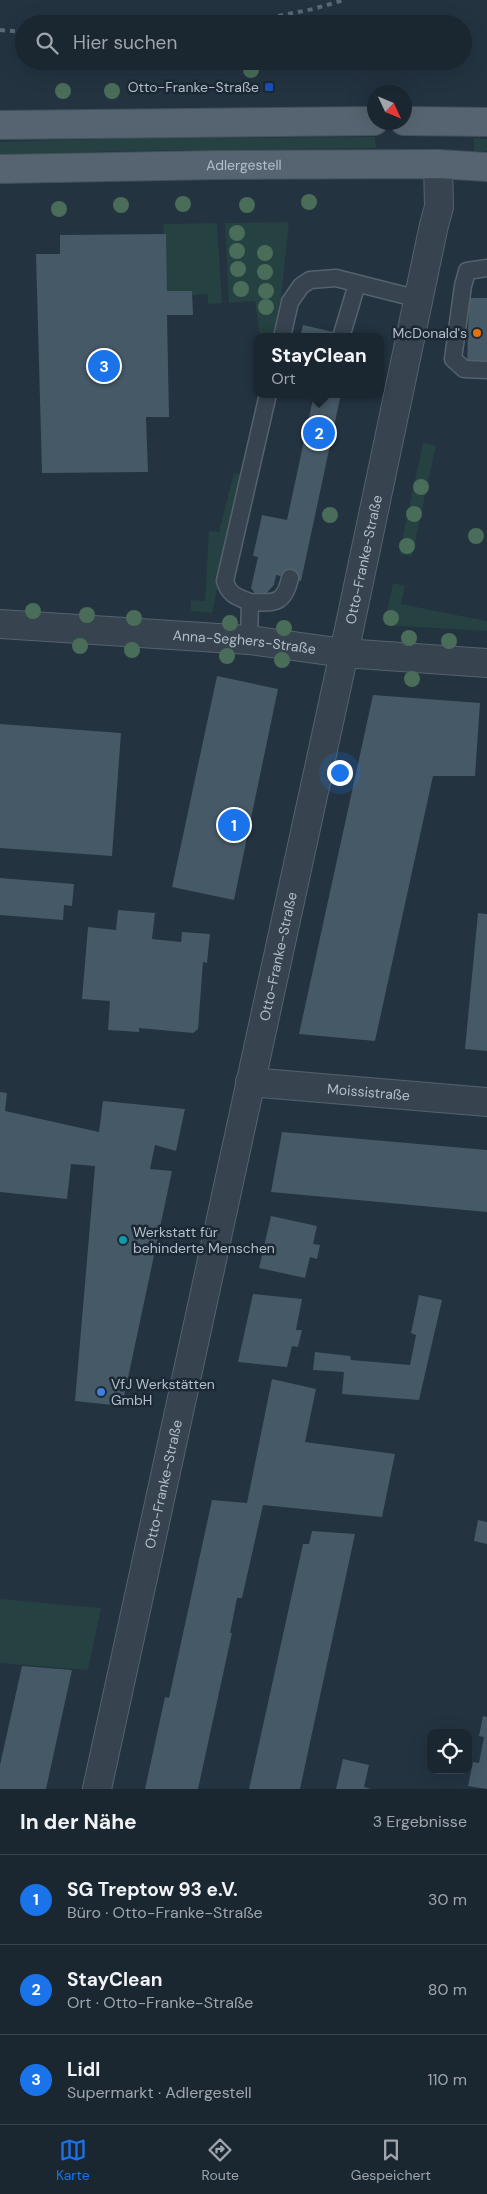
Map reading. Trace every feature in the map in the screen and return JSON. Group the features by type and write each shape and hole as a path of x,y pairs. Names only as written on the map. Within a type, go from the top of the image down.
{"main road":[{"path":"0,125 367,121"},
{"path":"412,121 487,122"},
{"name":"Otto-Franke-Straße","path":"437,121 438,164"},
{"name":"Adlergestell","path":"0,170 123,166 438,164 487,167"}],"street":[{"name":"Otto-Franke-Straße","path":"97,1789 439,207 438,164"},
{"name":"Anna-Seghers-Straße","path":"0,624 249,640 344,653 487,663"},
{"name":"Moissistraße","path":"250,1082 487,1102"}],"lane":[{"path":"487,268 467,271 463,286 453,359 464,369 487,370"},
{"path":"283,333 290,302 301,286 310,280 336,278 418,299"},
{"path":"342,333 357,284"},
{"path":"267,398 225,581 227,590 234,596 250,602 271,602 280,600 287,592 290,578"},
{"path":"249,640 250,602"}],"green space":[{"path":"375,137 376,148 125,151 0,155 0,142 128,138"},
{"path":"474,138 487,139 487,151 474,151"},
{"path":"289,222 281,298 274,333 259,333 255,301 229,303 225,223"},
{"path":"217,223 222,303 208,304 208,294 192,295 192,291 167,291 163,224"},
{"path":"423,443 436,445 412,556 399,554"},
{"path":"234,473 242,474 212,613 190,611 191,600 205,601 209,531 219,532"},
{"path":"393,583 405,586 401,604 487,621 487,631 384,625"},
{"path":"0,1599 101,1608 88,1670 0,1663"}],"building":[{"path":"166,234 167,291 192,291 193,315 167,315 169,417 146,417 148,472 42,473 36,254 60,254 60,235"},
{"name":"McDonald's","path":"469,298 487,298 487,368 467,367"},
{"path":"303,325 338,333 301,333"},
{"path":"313,398 340,398 301,581 276,575 274,585 264,596 256,595 251,588 258,557 253,556 262,515 287,520"},
{"path":"217,676 278,689 234,900 172,887"},
{"path":"373,695 480,703 475,776 433,776 375,1041 299,1034"},
{"path":"0,724 121,733 112,856 0,848"},
{"path":"0,878 74,884 72,906 64,905 63,920 0,915"},
{"path":"118,910 155,913 152,939 181,942 182,932 210,934 207,963 203,962 198,1029 193,1033 139,1028 139,1032 108,1030 110,1001 82,999 88,927 116,930"},
{"path":"478,913 487,914 487,1051 465,1049"},
{"name":"Werkstatt für behinderte Menschen","path":"0,1092 7,1093 5,1111 99,1132 103,1101 185,1109 176,1151 155,1145 150,1169 172,1171 122,1406 75,1401 95,1166 71,1164 67,1199 0,1192"},
{"path":"282,1132 487,1150 487,1212 271,1192"},
{"path":"271,1216 317,1226 313,1244 320,1245 317,1259 310,1257 305,1278 259,1268"},
{"path":"253,1294 302,1299 296,1330 302,1330 298,1347 292,1346 287,1367 238,1362"},
{"path":"419,1295 442,1300 419,1400 342,1394 344,1372 313,1370 315,1352 350,1356 351,1360 410,1365 416,1335 411,1333"},
{"path":"272,1379 316,1389 305,1442 395,1454 382,1517 263,1505 242,1598 237,1598 230,1633 232,1633 198,1789 145,1789 165,1697 169,1698 212,1500 247,1503"},
{"path":"478,1520 487,1522 487,1544 474,1541"},
{"path":"312,1531 355,1534 300,1789 249,1789 303,1544 309,1544"},
{"path":"22,1666 72,1670 46,1789 0,1789 0,1765"},
{"path":"483,1716 487,1717 487,1789 468,1786 473,1762 479,1763 484,1737 479,1736"},
{"path":"343,1759 369,1765 364,1787 371,1789 336,1789"}],"railway":[{"path":"283,15 344,0"},
{"path":"0,30 15,31"}],"place":[{"name":"Otto-Franke-Straße","path":"269,87"},
{"name":"McDonald's","path":"477,333"},
{"name":"Lidl","path":"104,366"},
{"name":"StayClean","path":"319,433"},
{"name":"SG Treptow 93 e.V.","path":"234,825"},
{"name":"Werkstatt für behinderte Menschen","path":"123,1240"},
{"name":"VfJ Werkstätten GmbH","path":"101,1392"}]}
